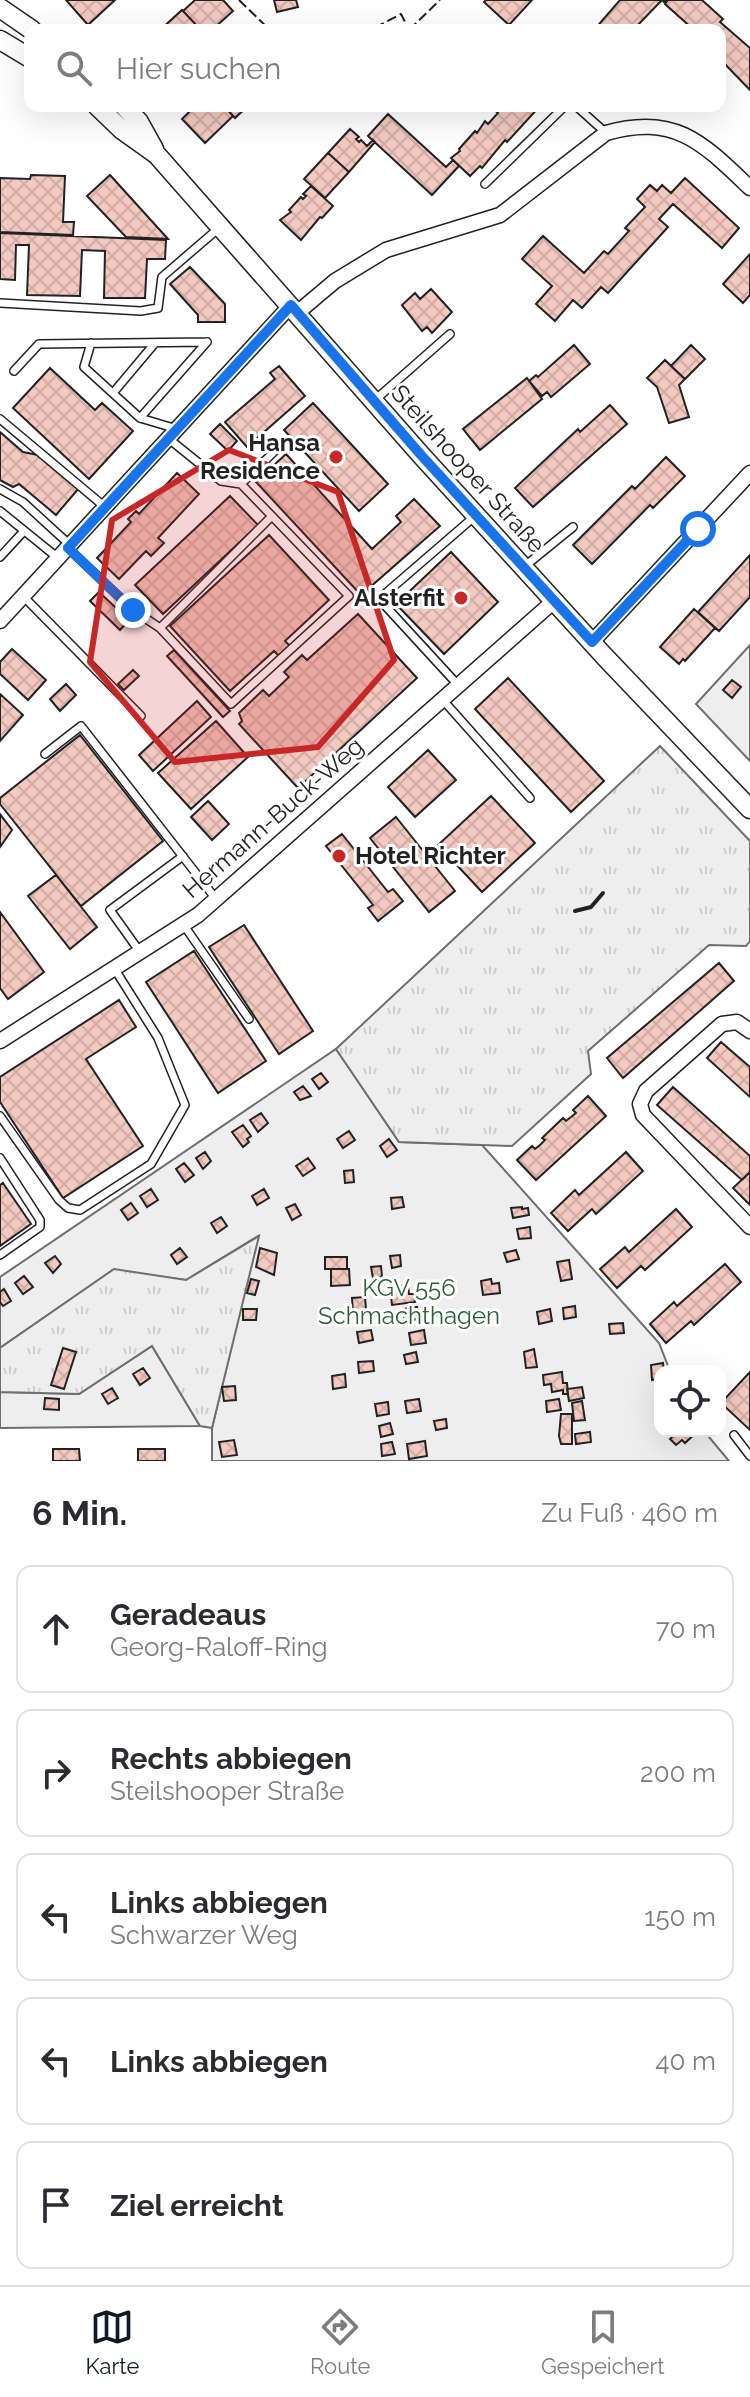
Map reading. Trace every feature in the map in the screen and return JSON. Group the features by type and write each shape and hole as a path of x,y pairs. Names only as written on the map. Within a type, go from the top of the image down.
{"street":[{"path":"2,9 24,24"},
{"path":"0,40 24,54"},
{"name":"Steilshooper Straße","path":"106,112 122,130 157,155 373,402 554,601 750,809"},
{"name":"Steilshooper Straße","path":"130,112 139,122 157,155"},
{"path":"0,621 294,309 386,250 500,215 606,133 648,126 681,132 705,148 750,188"},
{"path":"592,642 750,473"},
{"name":"Hermann-Buck-Weg","path":"0,1041 183,924 216,899 554,601"},
{"path":"750,1031 742,1024 722,1024 646,1091 640,1104 643,1115 750,1227"}],"lane":[{"path":"485,184 559,112"},
{"path":"583,112 606,133"},
{"path":"0,303 141,311 158,308 162,277 220,226"},
{"path":"373,402 450,334"},
{"path":"14,371 39,344 207,342 140,418"},
{"path":"0,489 23,502 65,550 133,610 160,628 231,704 349,596 241,484 221,481 173,434 140,418 84,367 91,343"},
{"path":"113,393 155,343"},
{"path":"0,419 105,507"},
{"path":"241,484 285,441"},
{"path":"0,511 24,531 65,550"},
{"path":"458,685 379,599 476,515"},
{"path":"160,628 272,516"},
{"path":"523,567 573,527"},
{"path":"0,557 24,531"},
{"path":"23,596 141,716"},
{"path":"442,699 530,798"},
{"path":"45,754 81,726 216,899"},
{"path":"140,952 110,910 183,856"},
{"path":"183,924 249,1019"},
{"path":"0,1116 59,1200 72,1210 80,1210 151,1164 184,1111 185,1100 158,1038 114,968"},
{"path":"0,1158 40,1220 40,1227 0,1255"},
{"path":"734,1435 750,1456"}],"highlighted area":[{"path":"229,450 338,492 394,660 318,747 175,762 90,662 112,520"}],"green space":[{"path":"750,645 750,761 696,704"},
{"path":"660,746 750,841 750,941 746,946 709,945 588,1051 591,1074 512,1146 399,1142 336,1049"},
{"name":"KGV 556 Schmachthagen","path":"336,1049 399,1142 482,1145 659,1343 668,1365 654,1365 654,1437 709,1437 729,1461 212,1461 212,1428 258,1236 186,1280 113,1270 0,1348 0,1277"},
{"path":"259,1236 212,1428 200,1426 152,1346 79,1394 0,1392 0,1348 114,1269 186,1280"},
{"path":"152,1346 200,1426 0,1428 0,1392 79,1394"}],"building":[{"path":"66,0 115,0 89,24"},
{"path":"195,0 223,0 233,11 219,24 195,24 183,11"},
{"path":"274,0 296,0 298,7 277,12"},
{"path":"486,0 532,0 510,24 484,2"},
{"path":"620,0 662,0 639,24 599,24"},
{"path":"668,0 702,0 723,19 720,22 722,24 687,24 665,4"},
{"path":"182,10 195,24 167,24"},
{"path":"726,27 750,48 750,90 726,65"},
{"path":"189,112 229,112 233,116 205,143 182,119"},
{"path":"534,112 482,168 480,166 470,176 451,158 485,121 488,124 498,113"},
{"path":"388,114 446,167 453,160 459,166 432,195 368,136"},
{"path":"350,129 359,137 356,139 359,142 361,140 367,146 373,140 375,142 349,172 328,153"},
{"path":"328,153 349,172 325,198 304,179"},
{"path":"31,175 65,176 63,222 74,222 73,235 0,232 0,178 30,179"},
{"path":"110,175 168,239 126,237 87,196"},
{"path":"685,178 739,228 722,248 673,204 659,219 668,227 608,293 601,287 582,308 573,300 555,321 536,304 552,286 522,259 543,236 584,273 604,251 608,254 629,231 625,228 645,207 637,199 650,185 657,191 662,185 671,193"},
{"path":"311,186 333,206 301,240 280,220 291,212 289,210 301,197 306,196 303,194"},
{"path":"0,233 166,240 165,259 147,259 145,298 104,298 105,251 82,250 80,296 27,295 29,245 16,245 15,280 0,279"},
{"path":"750,254 750,295 743,303 723,284"},
{"path":"190,267 225,304 225,322 198,322 198,315 170,284"},
{"path":"431,289 452,312 432,333 427,327 422,331 402,305 415,293 420,299"},
{"path":"574,345 590,364 551,397 547,392 542,396 529,381 536,375 538,377"},
{"path":"691,345 705,359 685,379 671,366"},
{"path":"665,360 685,379 679,385 689,417 669,423 657,387 647,378"},
{"path":"279,366 305,396 247,447 225,422 275,379 270,373"},
{"path":"50,368 95,410 102,403 133,431 89,479 13,408"},
{"path":"527,378 542,399 480,450 463,429"},
{"name":"Hansa Residence","path":"313,403 388,484 359,511 284,430"},
{"path":"610,405 627,424 533,507 515,488 578,429 580,432"},
{"path":"220,424 237,441 228,451 210,434"},
{"path":"0,432 23,452 43,456 79,488 56,515 19,484 13,487 0,480"},
{"path":"286,454 372,549 401,522 396,516 414,499 440,526 361,595 256,482"},
{"path":"666,457 685,476 653,508 650,505 592,564 573,545"},
{"path":"177,473 199,494 158,538 164,543 151,556 146,551 119,579 97,558 131,522 128,519 136,511 139,514"},
{"path":"230,496 258,525 163,614 135,585"},
{"path":"269,535 329,600 285,641 290,646 279,656 274,651 230,691 170,626"},
{"path":"451,552 498,602 444,654 396,604"},
{"path":"750,555 750,597 719,631 698,612"},
{"path":"99,592 129,620 120,630 90,601"},
{"path":"694,609 715,628 679,664 660,647"},
{"path":"358,614 417,678 298,788 239,724 242,721 239,713 263,690 269,696 289,677 284,672 302,655 307,660"},
{"path":"12,649 46,680 28,700 0,674 0,662"},
{"path":"174,650 230,711 223,717 167,656"},
{"path":"133,670 139,676 124,690 118,684"},
{"path":"508,678 604,781 571,812 475,709"},
{"path":"732,680 741,687 732,698 723,690"},
{"path":"66,684 76,695 60,711 50,699"},
{"path":"0,694 23,715 0,741"},
{"path":"197,701 211,717 153,771 139,755"},
{"path":"216,721 248,757 191,809 158,773"},
{"path":"80,735 163,841 81,906 0,804 0,798"},
{"path":"428,750 456,780 415,817 388,787"},
{"path":"491,796 535,843 482,892 438,845"},
{"path":"208,801 229,824 212,840 191,817"},
{"path":"0,814 12,830 0,847"},
{"path":"396,817 455,891 429,912 370,838"},
{"path":"342,834 388,892 393,889 403,901 378,921 368,908 373,905 326,846"},
{"path":"56,875 97,927 70,949 28,896"},
{"path":"0,912 44,972 8,999 0,988"},
{"path":"244,925 313,1031 279,1054 209,947"},
{"path":"194,951 266,1061 218,1093 146,982"},
{"path":"719,963 734,981 623,1078 607,1058"},
{"path":"119,1000 136,1027 86,1059 143,1146 63,1198 0,1102 0,1077"},
{"path":"721,1042 750,1067 750,1097 707,1058"},
{"path":"321,1073 328,1082 319,1089 312,1079"},
{"path":"303,1086 311,1096 300,1100 294,1092"},
{"path":"673,1087 750,1156 750,1172 742,1180 657,1105"},
{"path":"588,1096 606,1116 536,1180 517,1160 532,1146 535,1149 540,1145 545,1140 542,1138 563,1118 566,1121 576,1113 573,1110"},
{"path":"261,1113 268,1123 258,1132 250,1120"},
{"path":"243,1125 251,1136 243,1147 232,1132"},
{"path":"349,1131 355,1140 343,1148 337,1139"},
{"path":"389,1139 397,1150 387,1157 380,1146"},
{"path":"205,1152 211,1161 203,1169 196,1158"},
{"path":"626,1152 643,1171 596,1214 592,1209 568,1231 551,1213 575,1190 579,1195"},
{"path":"308,1158 315,1168 303,1176 296,1166"},
{"path":"184,1163 194,1175 185,1182 176,1169"},
{"path":"353,1170 354,1182 345,1183 344,1171"},
{"path":"750,1172 750,1205 733,1188"},
{"path":"3,1183 31,1224 0,1246 0,1185"},
{"path":"151,1189 158,1200 147,1207 140,1196"},
{"path":"264,1189 269,1198 257,1205 252,1196"},
{"path":"402,1197 404,1207 392,1209 391,1198"},
{"path":"131,1203 138,1213 128,1220 121,1210"},
{"path":"295,1204 301,1215 292,1220 286,1208"},
{"path":"511,1208 528,1208 529,1215 513,1218"},
{"path":"676,1209 692,1227 645,1270 641,1266 617,1288 600,1269 625,1247 629,1252"},
{"path":"221,1217 227,1226 217,1233 211,1223"},
{"path":"530,1227 531,1238 519,1239 517,1229"},
{"path":"180,1248 187,1257 177,1264 171,1255"},
{"path":"260,1248 277,1253 274,1275 256,1267"},
{"path":"516,1250 519,1259 507,1262 504,1253"},
{"path":"400,1255 401,1266 392,1268 390,1256"},
{"path":"55,1256 61,1264 53,1273 45,1263"},
{"path":"325,1257 347,1257 347,1269 325,1269"},
{"path":"569,1260 572,1279 561,1281 557,1262"},
{"path":"725,1264 741,1282 694,1325 691,1321 666,1343 650,1324 674,1302 677,1306"},
{"path":"381,1266 382,1277 373,1278 371,1267"},
{"path":"331,1269 349,1269 350,1285 331,1286"},
{"path":"24,1276 33,1287 23,1294 15,1283"},
{"path":"251,1279 259,1281 255,1295 247,1293"},
{"path":"491,1279 492,1284 499,1283 500,1293 483,1295 481,1281"},
{"path":"408,1285 409,1294 414,1294 415,1302 392,1305 390,1287"},
{"path":"4,1289 11,1301 3,1306 0,1292"},
{"path":"365,1297 366,1310 353,1312 352,1298"},
{"path":"575,1306 576,1317 564,1319 563,1308"},
{"path":"417,1307 419,1319 405,1321 403,1309"},
{"path":"243,1309 257,1309 256,1320 243,1320"},
{"path":"550,1309 552,1321 539,1324 537,1312"},
{"path":"623,1323 624,1333 610,1334 609,1324"},
{"path":"371,1330 373,1340 359,1343 357,1332"},
{"path":"424,1330 426,1343 411,1345 409,1333"},
{"path":"63,1348 76,1352 64,1389 51,1385"},
{"path":"534,1349 537,1367 526,1368 524,1352"},
{"path":"416,1352 418,1362 406,1364 404,1355"},
{"path":"373,1361 374,1371 359,1373 358,1362"},
{"path":"663,1363 663,1365 654,1365 652,1380 651,1365"},
{"path":"143,1368 150,1378 140,1385 133,1374"},
{"path":"562,1372 568,1394 563,1394 563,1390 552,1392 551,1384 544,1385 543,1375"},
{"path":"750,1372 750,1430 726,1408 726,1398"},
{"path":"345,1374 346,1387 333,1389 332,1376"},
{"path":"235,1386 236,1400 224,1401 222,1387"},
{"path":"582,1387 584,1398 569,1401 567,1389"},
{"path":"112,1388 118,1398 108,1404 102,1394"},
{"path":"45,1398 59,1399 59,1410 44,1409"},
{"path":"419,1399 421,1411 407,1413 405,1401"},
{"path":"559,1399 561,1410 547,1412 546,1401"},
{"path":"582,1401 585,1420 574,1421 572,1403"},
{"path":"388,1402 389,1414 377,1416 375,1404"},
{"path":"561,1414 572,1414 572,1444 561,1444"},
{"path":"446,1419 447,1428 436,1430 434,1421"},
{"path":"390,1423 393,1434 381,1437 379,1426"},
{"path":"590,1432 591,1442 576,1444 575,1434"},
{"path":"672,1437 692,1437 676,1445 670,1439"},
{"path":"234,1440 237,1455 222,1457 219,1442"},
{"path":"425,1441 427,1456 409,1459 407,1444"},
{"path":"392,1442 395,1454 382,1456 381,1444"},
{"path":"53,1449 79,1449 80,1461 53,1461"},
{"path":"138,1449 165,1449 165,1461 138,1461"}],"fence":[{"path":"239,0 264,24"},
{"path":"415,24 440,0"},
{"path":"382,24 401,14 406,24"}],"wall":[{"path":"575,911 591,907 603,893"}],"place":[{"name":"Hansa Residence","path":"336,457"},
{"name":"Alsterfit","path":"461,598"},
{"name":"Hotel Richter","path":"339,856"}],"route":[{"path":"133,610 68,548 291,305 421,455 592,642 698,529"}]}
